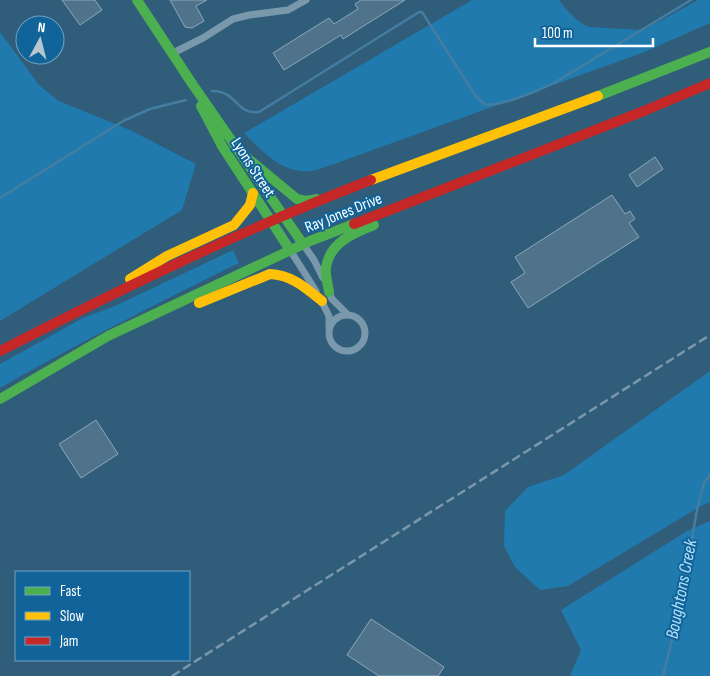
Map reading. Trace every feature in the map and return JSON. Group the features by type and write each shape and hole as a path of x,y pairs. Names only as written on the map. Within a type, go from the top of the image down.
{"main road":[{"name":"Lyons Street","path":"137,0 205,104 303,244"},
{"name":"Lyons Street","path":"150,20 222,146 290,250"},
{"name":"Ray Jones Drive","path":"0,351 77,312 271,221 329,197 653,76 710,52"},
{"name":"Ray Jones Drive","path":"0,399 108,336 303,244 635,115 710,83"},
{"path":"240,152 297,199 306,201 329,197"},
{"path":"329,292 326,266 334,249 342,240 430,202 456,184"},
{"path":"77,312 167,256 234,225 250,205 253,193"},
{"path":"108,336 147,326 251,280 270,274 278,274 299,282 322,301"}],"street":[{"path":"173,53 203,38 234,19 288,10 306,0"},
{"name":"Lyons Street","path":"303,244 314,260 337,305 348,315"},
{"name":"Lyons Street","path":"290,250 322,301 329,316 329,330"},
{"path":"348,315 357,318 364,328 364,338 358,346 349,350 337,348 330,339 329,330 338,317 348,315"}],"shaded area":[{"path":"472,0 559,0 572,16 589,27 644,30 698,0 710,0 710,23 642,53 311,171 291,169 282,165 266,154 244,133"},
{"path":"0,32 15,52 15,65 24,65 39,85 59,101 130,130 196,164 182,210 0,321"},
{"path":"233,250 239,263 148,308 0,388 0,364 83,318 115,306"},
{"path":"710,371 710,502 568,586 540,590 515,567 504,546 505,511 528,487 564,475"},
{"path":"710,521 710,676 570,676 581,650 561,610 687,531"}],"building":[{"path":"62,0 95,0 102,10 80,25"},
{"path":"170,0 207,0 196,6 204,21 192,28 185,27"},
{"path":"361,0 405,0 343,39 341,35 284,70 273,53 329,18 334,24 358,9 355,4"},
{"path":"655,157 663,169 637,187 629,175"},
{"path":"612,195 625,214 630,211 635,219 629,223 639,237 528,308 511,282 525,273 515,257"},
{"path":"96,420 118,454 81,478 59,444"},
{"path":"371,619 444,667 438,676 379,676 347,655"}],"waterway":[{"path":"212,91 227,95 245,110 259,112 419,12 422,12 475,95 484,104 490,105 519,98 554,83 691,0"},
{"path":"0,198 123,121 150,109 186,100"},
{"name":"Boughtons Creek","path":"663,676 678,616 697,510 704,483 710,475"}],"railway":[{"path":"172,676 710,335"}],"traffic: fast":[{"path":"137,0 193,85 303,244"},
{"path":"598,96 710,52"},
{"path":"201,106 222,146 290,250"},
{"path":"240,152 297,199 306,201 317,199"},
{"path":"0,399 108,336 310,241 354,224"},
{"path":"329,292 326,268 332,252 343,240 374,225"}],"traffic: slow":[{"path":"371,180 598,96"},
{"path":"130,279 167,256 234,225 250,205 253,193"},
{"path":"199,303 270,274 292,280 322,301"}],"traffic: jam":[{"path":"354,224 644,111 710,83"},
{"path":"0,351 91,305 230,239 371,180"}]}
